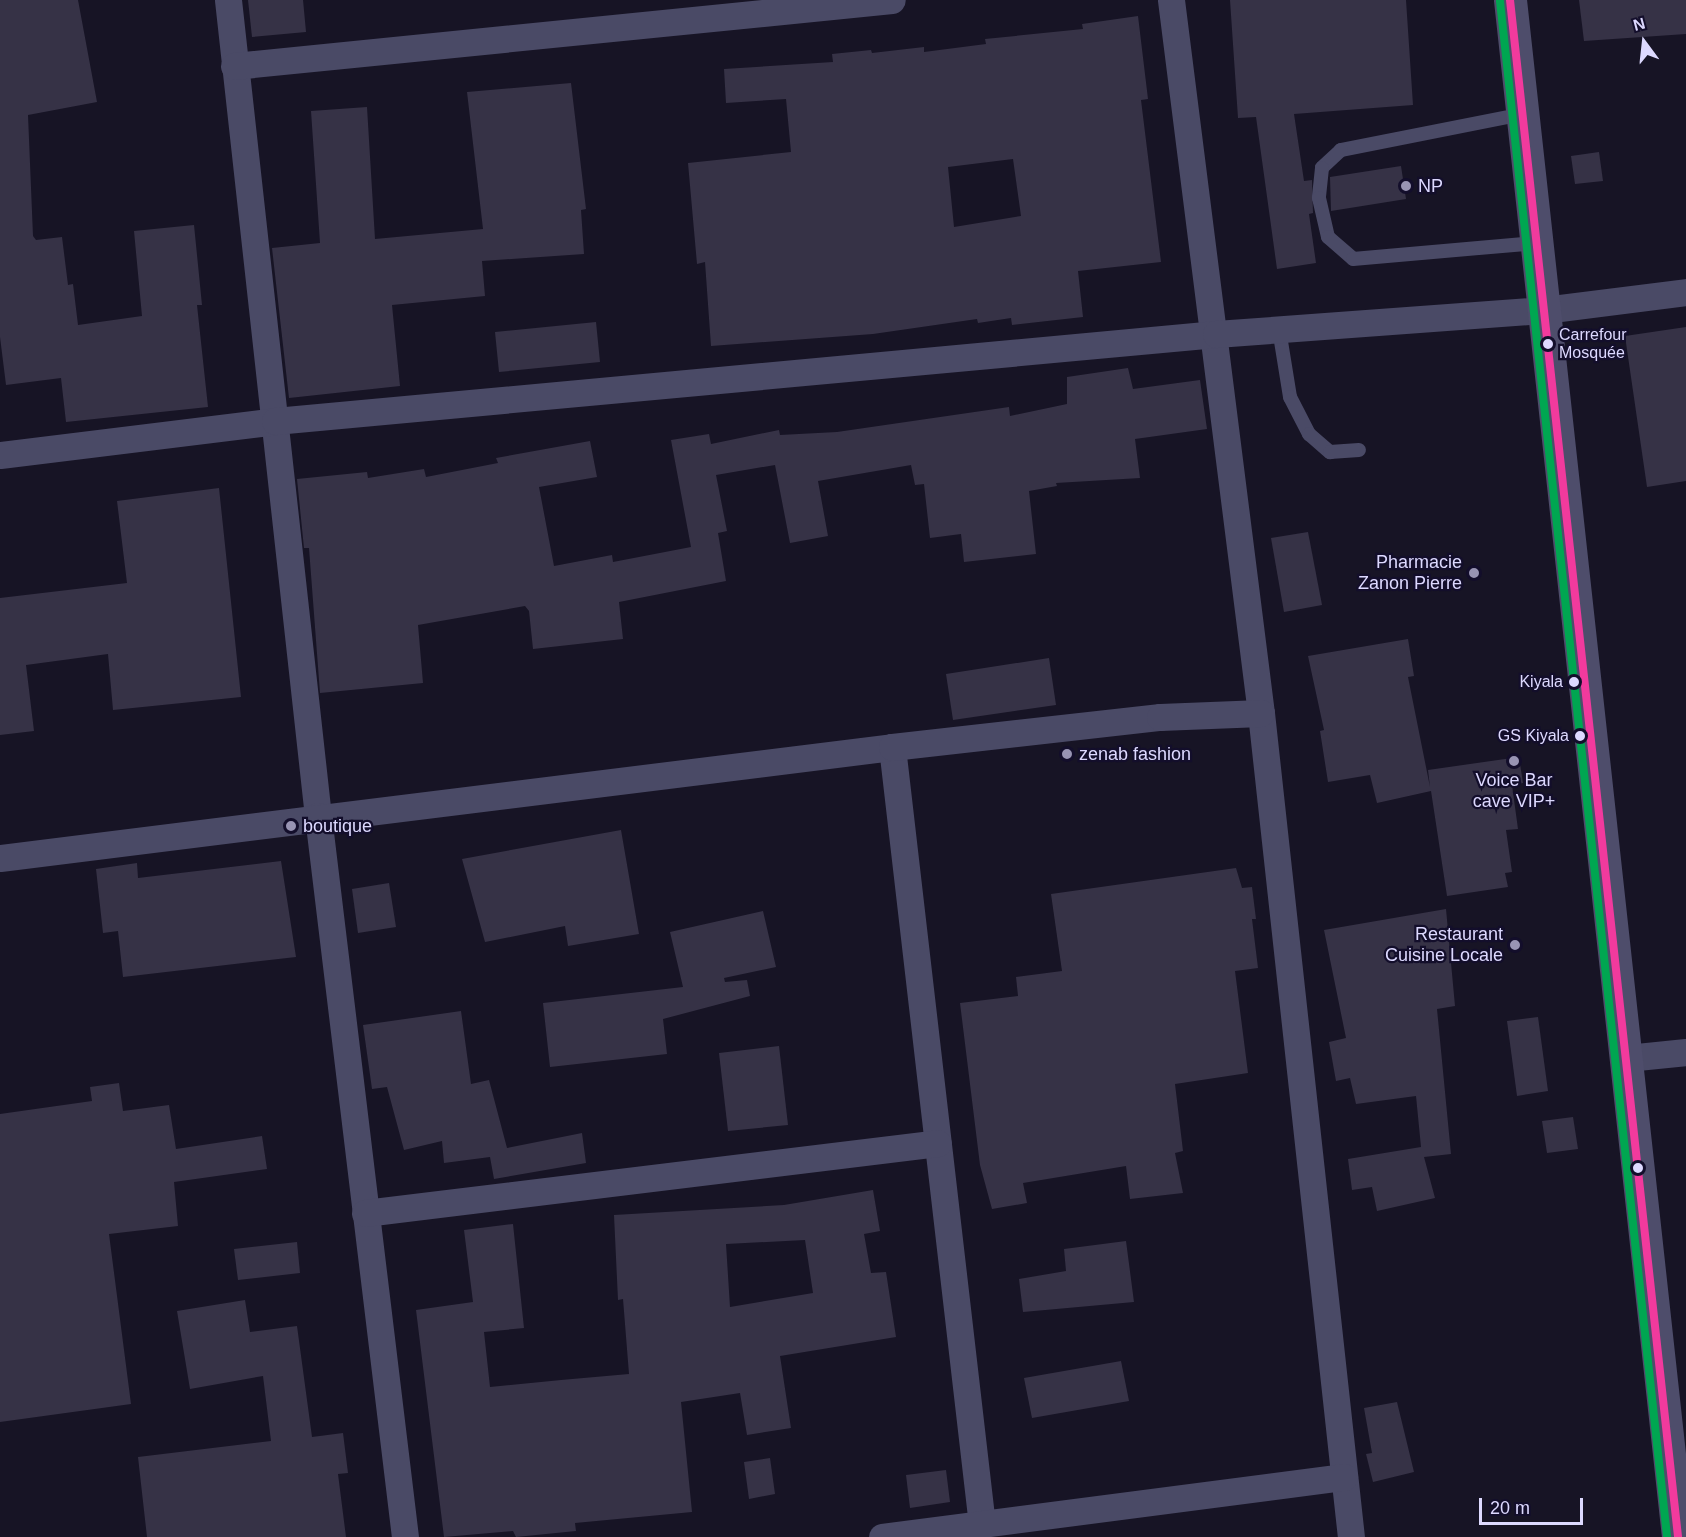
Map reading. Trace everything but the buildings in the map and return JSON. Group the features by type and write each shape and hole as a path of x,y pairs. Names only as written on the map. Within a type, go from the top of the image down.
{"main road":[{"path":"1510,0 1627,1058 1677,1449 1678,1537"}],"street":[{"path":"228,0 318,816 405,1537"},
{"path":"234,66 892,0"},
{"path":"1171,0 1216,334 1261,713 1351,1537"},
{"path":"0,455 275,421 1216,334 1544,310 1686,292"},
{"path":"0,858 318,816 892,747 1160,717 1261,713"},
{"path":"892,747 982,1525"},
{"path":"1627,1058 1686,1052"},
{"path":"365,1213 938,1143"},
{"path":"882,1537 1344,1477"}],"lane":[{"path":"1523,114 1341,150 1322,168 1318,198 1328,237 1353,259 1536,243"},
{"path":"1280,329 1290,397 1309,434 1329,452 1359,450"}],"transit line":[{"path":"1510,0 1678,1537"},
{"path":"1500,1 1667,1537"}],"place":[{"name":"NP","path":"1406,186"},
{"name":"Carrefour Mosquée","path":"1548,344"},
{"name":"Pharmacie Zanon Pierre","path":"1474,573"},
{"name":"Kiyala","path":"1574,682"},
{"name":"GS Kiyala","path":"1580,736"},
{"name":"zenab fashion","path":"1067,754"},
{"name":"Voice Bar cave VIP+","path":"1514,761"},
{"name":"boutique","path":"291,826"},
{"name":"Restaurant Cuisine Locale","path":"1515,945"}]}
